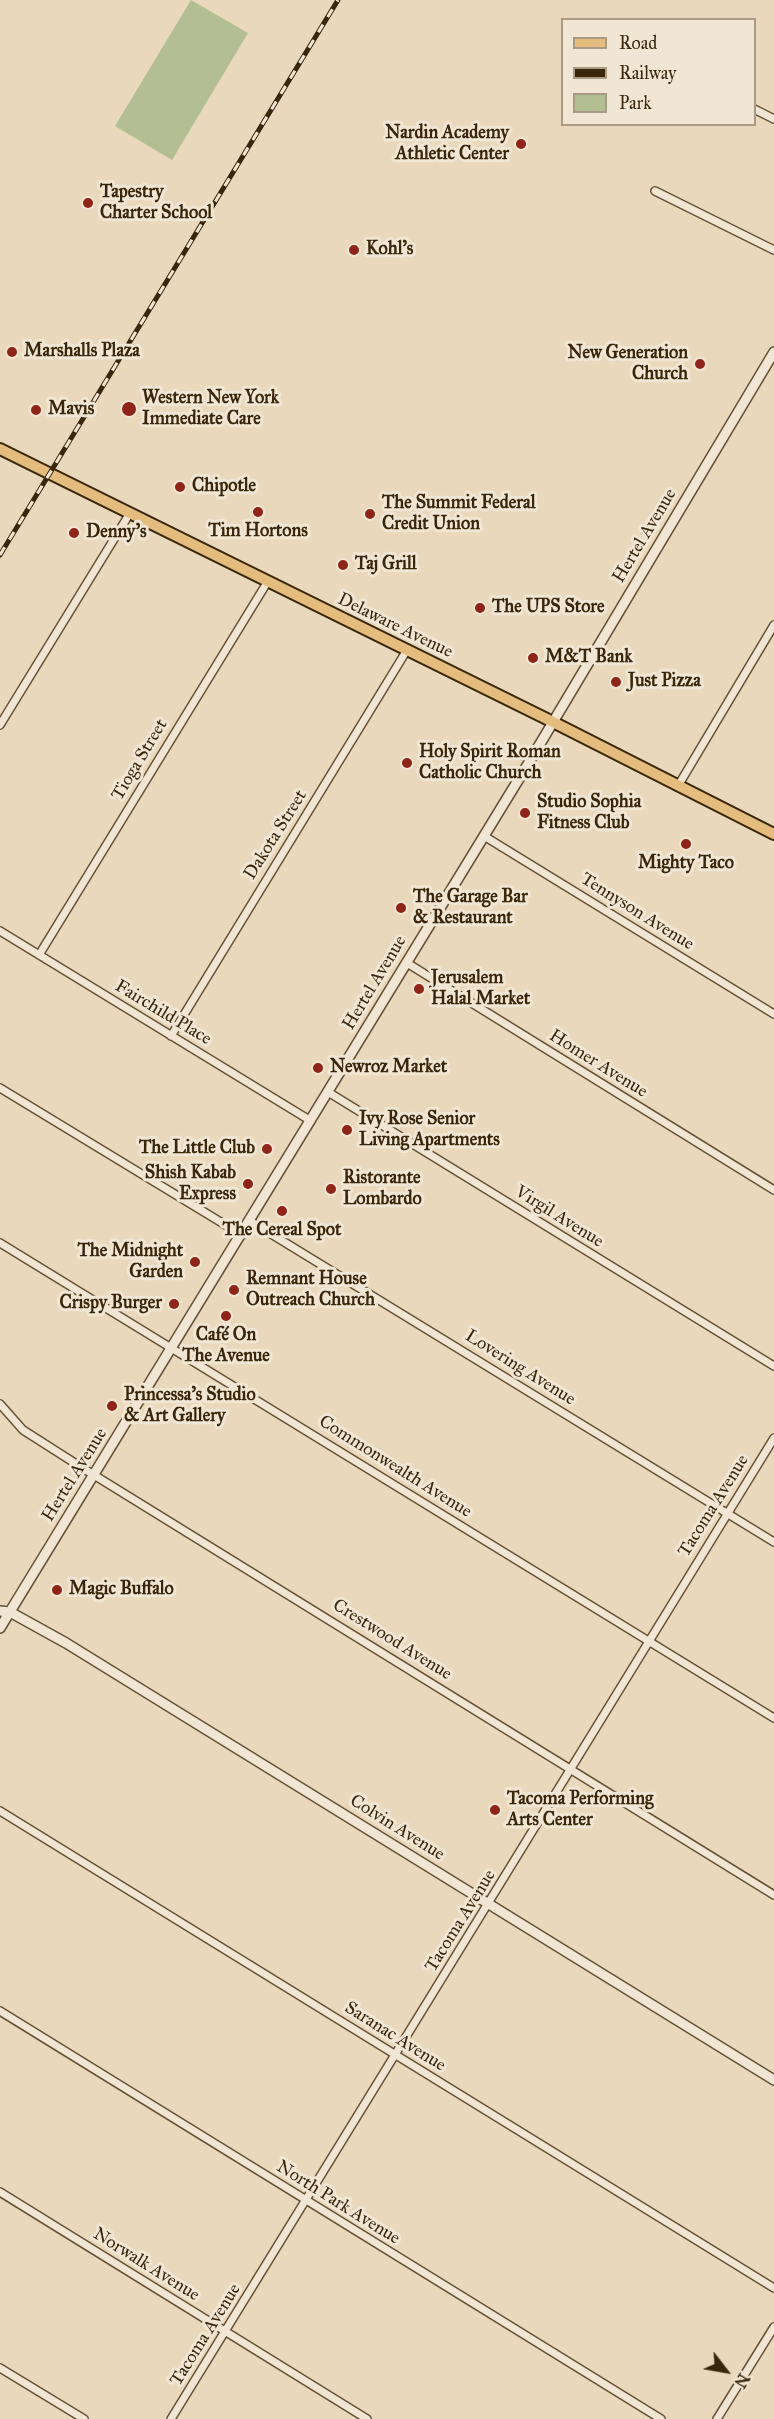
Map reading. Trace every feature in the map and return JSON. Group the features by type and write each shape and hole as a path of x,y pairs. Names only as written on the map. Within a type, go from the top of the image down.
{"main road":[{"name":"Delaware Avenue","path":"0,450 553,722 774,834"}],"street":[{"path":"756,110 774,119"},
{"path":"655,191 774,250"},
{"name":"Hertel Avenue","path":"0,1628 5,1611 95,1476 553,722 774,352"},
{"path":"0,725 130,513"},
{"name":"Tioga Street","path":"39,955 268,581"},
{"path":"678,786 774,625"},
{"name":"Dakota Street","path":"171,1036 406,650"},
{"name":"Tennyson Avenue","path":"484,836 774,1014"},
{"name":"Fairchild Place","path":"0,931 311,1121"},
{"name":"Homer Avenue","path":"407,963 774,1190"},
{"path":"0,1088 242,1235"},
{"name":"Virgil Avenue","path":"328,1092 774,1366"},
{"name":"Lovering Avenue","path":"250,1221 774,1542"},
{"name":"Commonwealth Avenue","path":"0,1243 774,1718"},
{"name":"Crestwood Avenue","path":"0,1404 23,1430 95,1476 774,1895"},
{"name":"Tacoma Avenue","path":"171,2419 774,1438"},
{"name":"Colvin Avenue","path":"5,1611 58,1638 774,2080"},
{"name":"Saranac Avenue","path":"0,1811 774,2288"},
{"name":"North Park Avenue","path":"0,2011 661,2419"},
{"name":"Norwalk Avenue","path":"0,2192 367,2419"},
{"path":"717,2419 774,2327"},
{"path":"0,2368 84,2419"}],"green space":[{"path":"191,0 248,33 172,160 115,126"}],"railway":[{"path":"0,555 338,0"}],"place":[{"name":"Nardin Academy Athletic Center","path":"521,144"},
{"name":"Tapestry Charter School","path":"88,203"},
{"name":"Kohl's","path":"354,250"},
{"name":"Marshalls Plaza","path":"12,352"},
{"name":"New Generation Church","path":"700,364"},
{"name":"Western New York Immediate Care","path":"129,409"},
{"name":"Mavis","path":"36,410"},
{"name":"Chipotle","path":"180,487"},
{"name":"Tim Hortons","path":"258,512"},
{"name":"The Summit Federal Credit Union","path":"370,514"},
{"name":"Denny's","path":"74,533"},
{"name":"Taj Grill","path":"343,565"},
{"name":"The UPS Store","path":"480,608"},
{"name":"M&T Bank","path":"533,658"},
{"name":"Just Pizza","path":"616,682"},
{"name":"Holy Spirit Roman Catholic Church","path":"407,763"},
{"name":"Studio Sophia Fitness Club","path":"525,813"},
{"name":"Mighty Taco","path":"686,844"},
{"name":"The Garage Bar & Restaurant","path":"401,908"},
{"name":"Jerusalem Halal Market","path":"419,989"},
{"name":"Newroz Market","path":"318,1068"},
{"name":"Ivy Rose Senior Living Apartments","path":"347,1130"},
{"name":"The Little Club","path":"267,1149"},
{"name":"Shish Kabab Express","path":"248,1184"},
{"name":"Ristorante Lombardo","path":"331,1189"},
{"name":"The Cereal Spot","path":"282,1211"},
{"name":"The Midnight Garden","path":"195,1262"},
{"name":"Remnant House Outreach Church","path":"234,1290"},
{"name":"Crispy Burger","path":"174,1304"},
{"name":"Café On The Avenue","path":"226,1316"},
{"name":"Princessa's Studio & Art Gallery","path":"112,1406"},
{"name":"Magic Buffalo","path":"57,1590"},
{"name":"Tacoma Performing Arts Center","path":"495,1810"}]}
